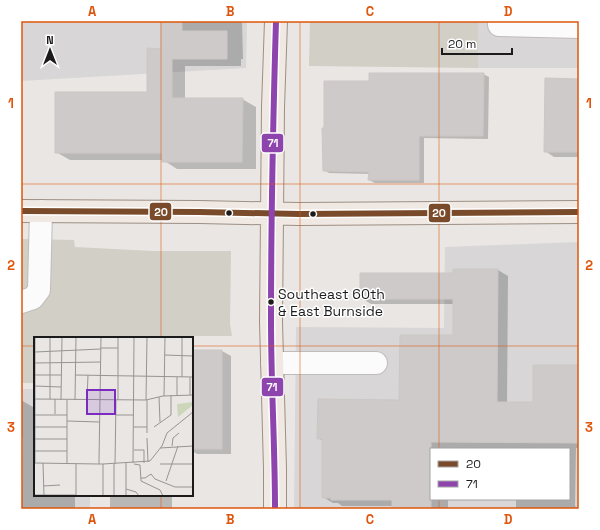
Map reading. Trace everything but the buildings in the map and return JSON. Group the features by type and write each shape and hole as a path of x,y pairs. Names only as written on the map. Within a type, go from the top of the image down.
{"main road":[{"path":"275,509 271,322 273,107 276,21"},
{"path":"31,211 272,214 579,212"}],"lane":[{"path":"499,25 579,27"},
{"path":"21,302 33,298 39,290 31,211"},
{"path":"272,363 376,363"}],"shaded area":[{"path":"21,21 247,21 246,68 21,81"},
{"path":"310,21 478,21 478,68 309,66"},
{"path":"478,21 579,21 579,68 478,68"},
{"path":"21,239 74,240 75,247 153,251 231,251 230,324 232,336 34,337 34,383 21,383"},
{"path":"579,242 579,509 294,509 296,327 444,328 445,247"},
{"path":"21,389 34,389 34,496 90,496 90,509 21,509"}],"transit line":[{"name":"71","path":"275,509 271,246 276,21"},
{"name":"20","path":"21,211 299,214 579,212"}],"place":[{"name":"Southeast 60th & East Burnside","path":"271,302"}]}
